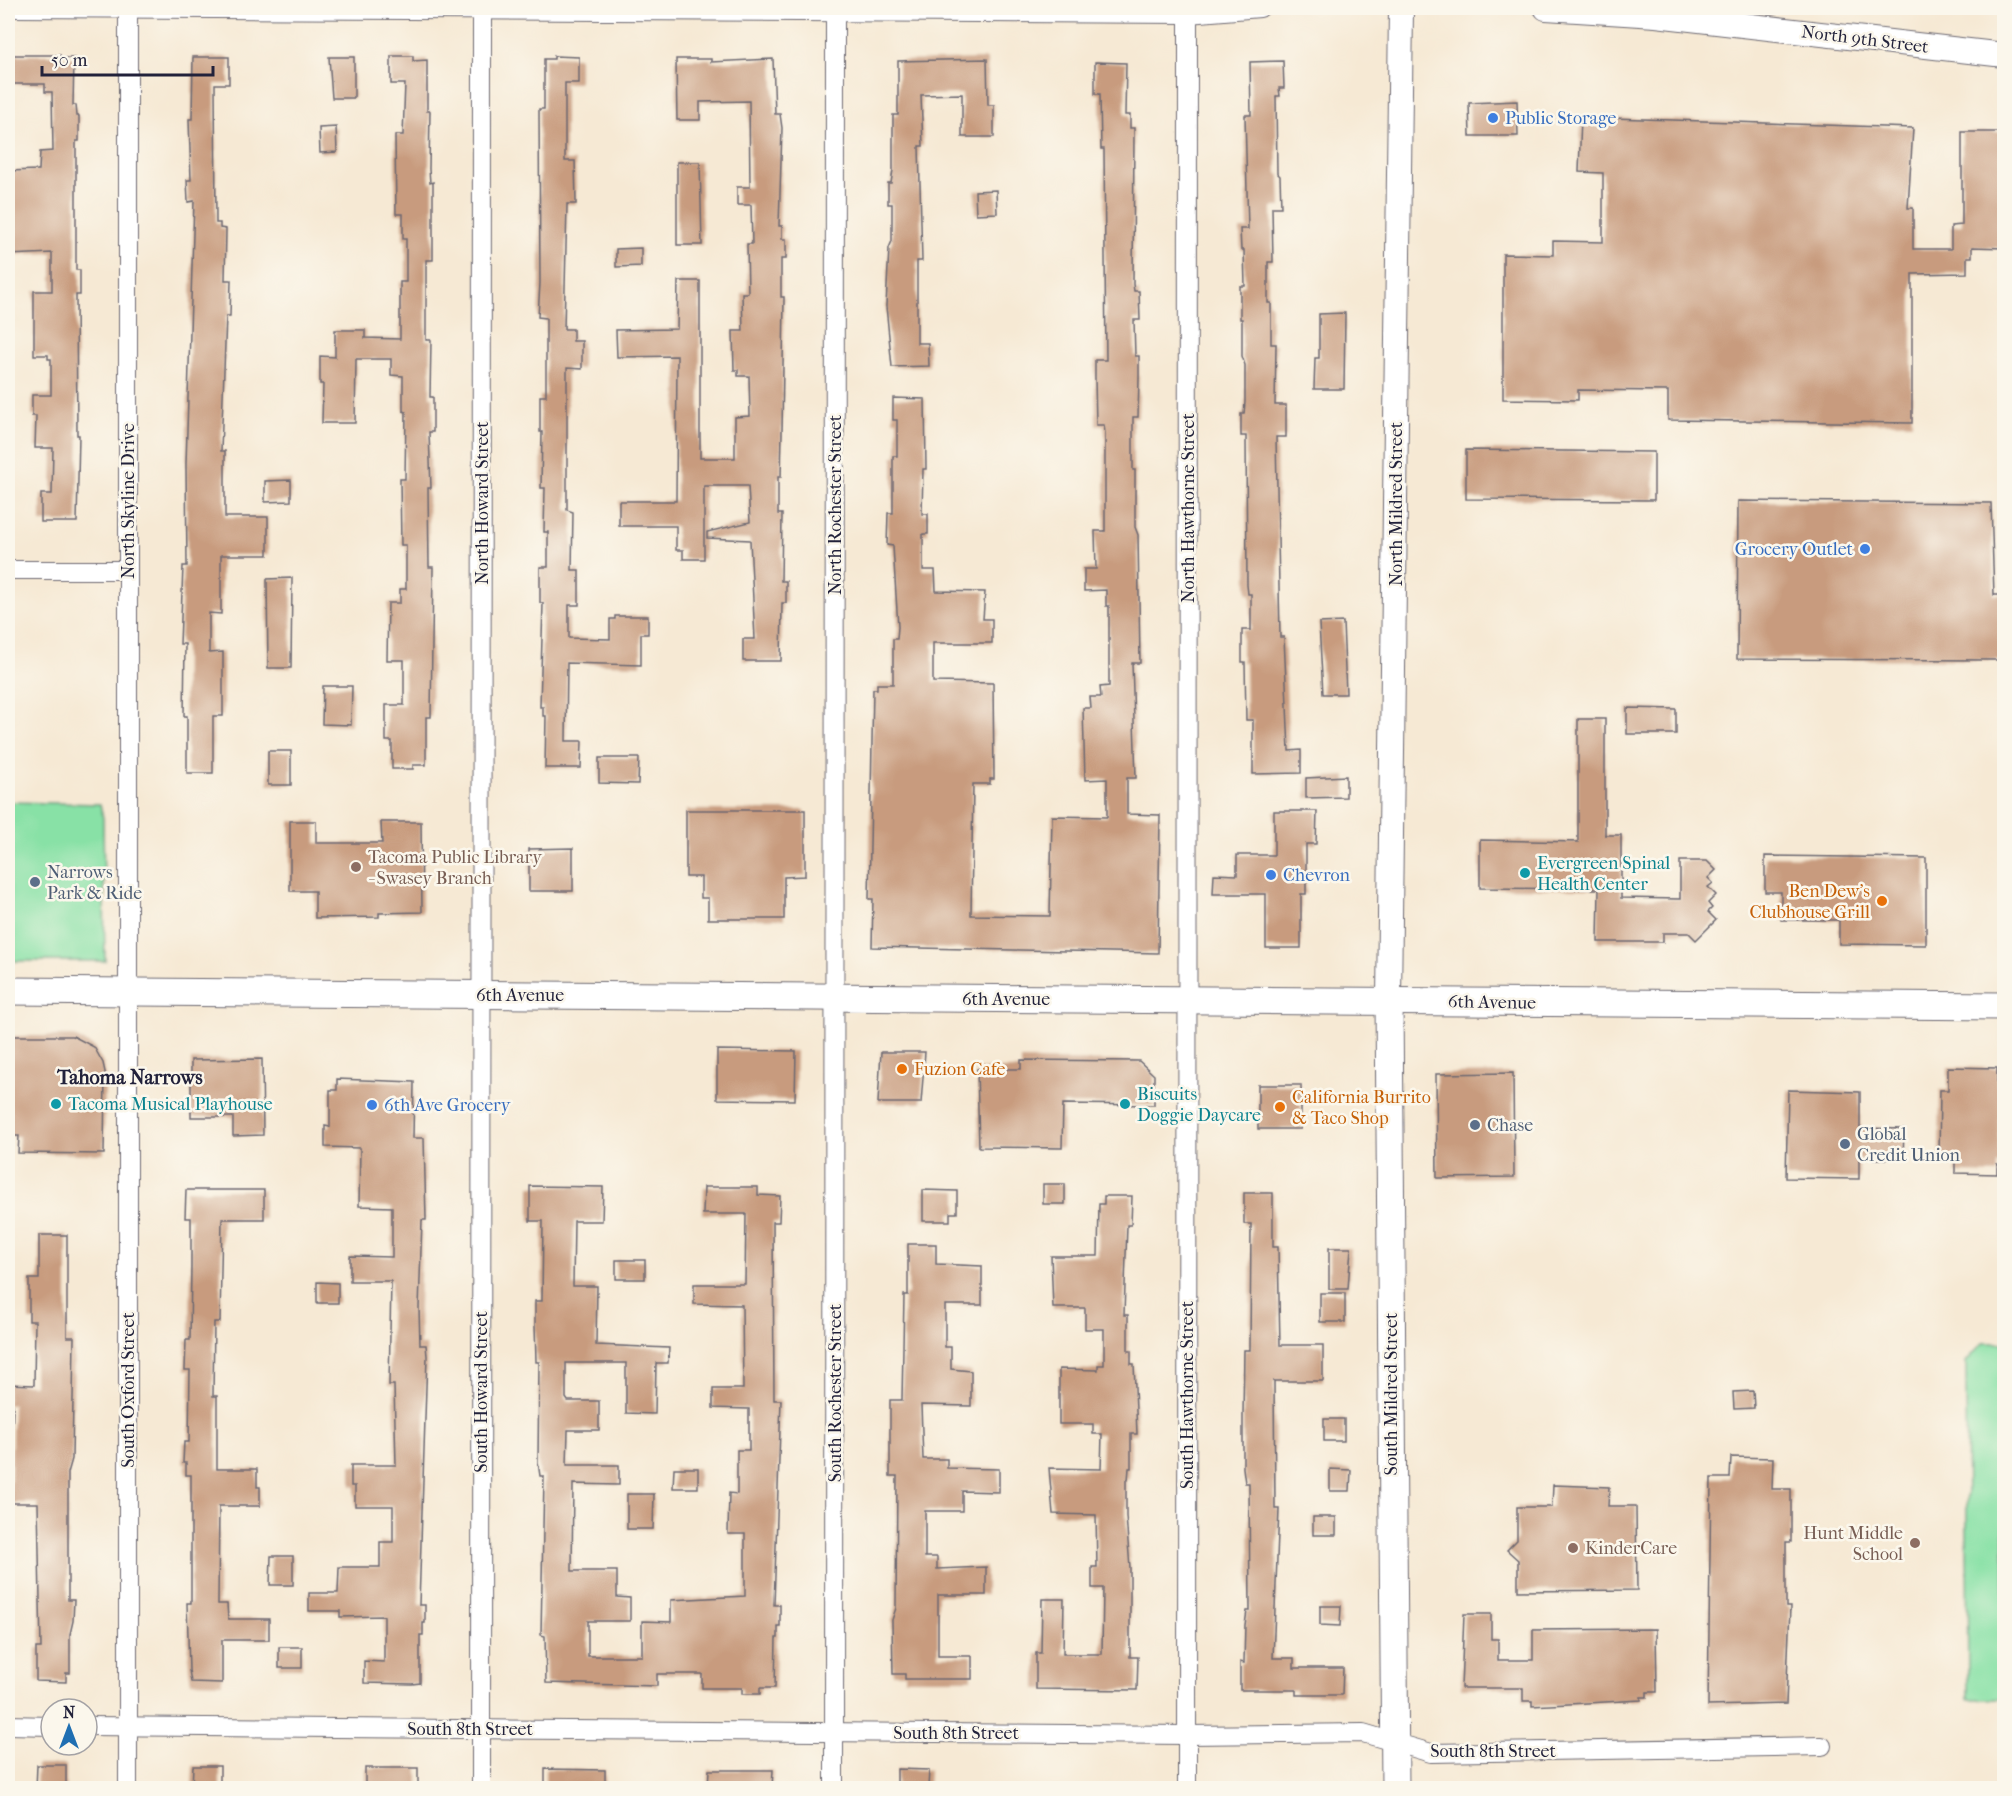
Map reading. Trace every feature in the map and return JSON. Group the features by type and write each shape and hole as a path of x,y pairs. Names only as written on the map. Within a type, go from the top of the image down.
{"main road":[{"name":"6th Avenue","path":"8,991 2004,1006"},
{"name":"South Mildred Street","path":"1389,1000 1395,1788"}],"street":[{"path":"12,8 1188,14 1260,8"},
{"name":"North Mildred Street","path":"1389,1000 1401,8"},
{"name":"North 9th Street","path":"1546,8 1656,15 2004,55"},
{"name":"North Skyline Drive","path":"128,10 129,992"},
{"name":"North Howard Street","path":"481,995 482,11"},
{"name":"North Rochester Street","path":"834,998 835,13"},
{"name":"North Hawthorne Street","path":"1187,1001 1188,14"},
{"path":"8,570 128,570"},
{"name":"South Oxford Street","path":"128,1788 129,992"},
{"name":"South Howard Street","path":"481,995 481,1788"},
{"name":"South Rochester Street","path":"834,998 834,1788"},
{"name":"South Hawthorne Street","path":"1187,1001 1187,1788"},
{"path":"8,1725 39,1726"},
{"name":"South 8th Street","path":"99,1726 1187,1735 1363,1733 1394,1744 1431,1753 1822,1746"}],"green space":[{"path":"8,802 100,804 103,818 105,961 8,961"},
{"path":"1983,1343 2004,1343 2004,1699 1968,1699 1966,1362"}],"building":[{"path":"8,55 60,55 60,58 74,58 73,105 76,105 77,116 79,116 79,141 76,141 76,270 80,270 80,295 76,295 77,435 79,435 77,522 41,522 41,494 52,494 53,448 35,448 36,416 32,416 32,395 51,395 51,359 48,359 48,355 34,355 34,291 52,291 52,253 8,255 8,171 39,170 40,152 53,151 52,92 45,92 45,84 8,84"},
{"path":"391,56 413,56 413,61 427,60 427,111 430,111 429,169 430,183 433,182 433,260 426,260 426,340 431,340 430,397 433,397 433,432 429,432 431,488 428,488 429,567 433,567 431,717 426,717 426,765 413,765 413,769 392,769 392,741 386,741 386,705 404,705 404,660 387,660 388,603 400,603 400,589 406,589 406,545 401,545 400,479 405,479 406,412 403,411 403,376 391,375 391,359 356,359 355,423 322,423 323,384 320,384 320,356 335,357 335,330 365,330 365,338 400,339 400,282 406,282 406,239 403,239 403,214 396,214 395,135 403,135 405,84 391,84"},
{"path":"554,56 579,57 579,83 565,83 565,161 575,161 576,204 567,204 564,329 573,329 573,341 582,341 582,369 567,368 567,510 573,512 572,570 579,570 579,605 569,605 569,638 610,639 610,619 615,619 615,616 648,616 648,634 641,634 641,665 567,663 566,741 582,741 581,768 545,768 546,716 543,716 543,707 540,707 543,603 540,603 540,567 548,567 548,532 544,532 545,488 541,488 540,396 546,396 546,318 538,317 540,283 539,109 544,109 544,59 554,59"},
{"path":"193,57 229,57 229,84 215,84 216,223 220,223 220,228 226,229 225,280 231,280 230,316 226,316 221,451 225,451 225,517 268,517 268,555 221,555 221,614 209,613 209,653 223,652 223,716 213,716 213,773 187,773 187,716 184,716 185,644 180,644 183,566 187,566 186,464 194,201 188,202 187,180 191,180 189,119 192,119"},
{"path":"329,57 354,57 354,98 332,98"},
{"path":"676,59 711,59 711,62 773,59 775,114 780,114 782,128 779,226 782,226 782,239 786,239 786,259 781,259 781,297 784,297 781,477 778,477 778,514 782,514 781,581 786,581 786,603 782,603 781,661 743,661 743,639 755,639 750,540 707,538 707,532 750,522 748,486 704,486 704,559 683,559 683,550 676,550 676,526 619,526 619,501 676,501 677,356 617,357 616,330 677,329 678,281 700,281 700,458 735,458 735,417 750,416 749,376 738,376 738,370 734,370 733,331 743,331 742,293 748,293 747,244 752,244 751,205 737,205 737,187 750,187 749,101 700,102 700,120 677,120"},
{"path":"987,59 988,105 994,105 994,137 962,137 962,94 921,95 923,146 919,146 922,261 917,261 917,343 928,343 929,366 892,367 886,306 889,248 892,241 892,204 888,204 888,183 891,183 893,170 893,115 898,115 898,61"},
{"path":"1283,61 1284,88 1279,88 1280,96 1276,96 1277,173 1280,176 1281,207 1272,207 1273,262 1268,262 1268,303 1271,303 1271,344 1276,344 1275,405 1286,405 1286,437 1276,437 1280,637 1284,637 1289,751 1301,750 1301,773 1253,774 1253,720 1246,720 1245,662 1242,662 1242,630 1251,630 1251,594 1248,594 1247,585 1246,436 1241,436 1241,414 1244,414 1245,402 1245,365 1242,356 1240,286 1245,286 1244,250 1241,250 1240,229 1248,229 1245,115 1251,115 1250,62"},
{"path":"1095,62 1126,63 1125,115 1130,115 1130,128 1134,128 1133,284 1134,291 1139,291 1140,320 1134,320 1135,356 1139,356 1139,378 1138,417 1133,417 1133,470 1135,470 1135,527 1138,535 1140,663 1132,663 1136,778 1127,778 1127,814 1160,815 1158,953 872,947 873,899 869,899 873,689 877,689 877,684 893,684 893,639 897,639 898,627 893,546 887,545 888,513 893,513 893,456 897,456 897,420 893,420 893,398 925,399 926,469 923,469 922,514 928,514 928,534 923,534 923,570 935,570 936,591 985,592 983,619 992,619 992,643 933,643 933,682 993,683 994,779 990,779 990,784 973,784 971,915 1050,916 1052,816 1107,817 1107,779 1085,780 1083,708 1091,708 1090,697 1101,697 1100,687 1109,686 1109,606 1106,606 1106,590 1084,591 1084,569 1096,569 1095,531 1105,531 1105,433 1104,425 1096,425 1095,378 1095,360 1106,360 1104,149 1101,149 1100,94 1095,94"},
{"name":"Public Storage","path":"1517,101 1518,136 1470,136 1469,103"},
{"path":"1581,117 1913,128 1908,208 1913,208 1913,249 1951,249 1951,226 1962,225 1962,132 2004,132 2004,248 1972,247 1972,257 1967,257 1967,273 1912,274 1912,423 1668,420 1668,391 1578,390 1578,400 1503,399 1503,254 1553,255 1553,241 1603,242 1603,173 1579,172"},
{"path":"336,127 337,152 320,153 319,128"},
{"path":"677,162 700,162 702,245 677,245"},
{"path":"996,190 997,213 976,214 975,191"},
{"path":"641,248 641,266 616,267 616,249"},
{"path":"1345,313 1344,389 1314,389 1315,358 1319,358 1319,314"},
{"path":"1466,450 1654,452 1654,500 1466,499"},
{"path":"291,480 291,501 265,502 265,481"},
{"name":"Grocery Outlet","path":"1738,501 1991,503 1994,595 2004,595 2004,660 1737,659"},
{"path":"292,578 291,668 268,668 267,579"},
{"path":"1343,622 1346,694 1323,694 1319,623"},
{"path":"323,686 352,686 351,725 322,724"},
{"path":"1627,708 1676,709 1676,734 1627,734"},
{"path":"1578,719 1605,719 1605,835 1621,835 1621,898 1680,899 1680,861 1707,861 1716,870 1708,878 1713,883 1708,887 1716,895 1708,903 1712,908 1708,912 1716,920 1696,940 1689,933 1663,933 1663,942 1598,942 1599,889 1480,888 1480,840 1578,842"},
{"path":"268,751 291,751 291,785 268,785"},
{"path":"599,758 639,758 638,784 599,783"},
{"path":"1346,776 1346,797 1306,798 1306,778"},
{"path":"686,810 805,810 805,876 784,877 784,919 708,919 708,898 701,898 701,877 686,877"},
{"path":"1274,811 1317,811 1316,844 1306,844 1306,894 1301,894 1301,948 1266,948 1266,894 1213,894 1214,874 1237,875 1237,855 1274,855"},
{"name":"Tacoma Public Library - Swasey Branch","path":"290,821 316,821 316,843 382,843 381,822 421,822 422,912 379,913 379,917 315,918 315,891 290,891"},
{"path":"573,848 573,891 529,891 529,849"},
{"name":"Ben Dew's Clubhouse Grill","path":"1765,856 1926,858 1926,945 1839,944 1839,920 1781,920 1781,892 1765,892"},
{"name":"Tacoma Musical Playhouse","path":"8,1036 73,1036 94,1047 105,1072 104,1154 18,1153 19,1136 8,1136"},
{"path":"717,1050 796,1051 795,1100 717,1099"},
{"name":"Fuzion Cafe","path":"881,1052 925,1052 921,1103 878,1103"},
{"path":"262,1059 263,1135 233,1136 233,1117 191,1117 191,1060"},
{"name":"Biscuits Doggie Daycare","path":"1021,1060 1139,1061 1154,1075 1154,1105 1063,1104 1062,1148 979,1147 977,1069 1021,1069"},
{"path":"1948,1067 1997,1068 1997,1086 2003,1086 2004,1099 2004,1118 1999,1118 1999,1149 2004,1150 2004,1164 1997,1164 1997,1174 1955,1173 1955,1159 1939,1158 1940,1090 1948,1090"},
{"name":"Chase","path":"1513,1073 1514,1177 1437,1178 1436,1074"},
{"path":"337,1079 414,1082 413,1138 424,1138 426,1220 422,1220 419,1308 420,1345 426,1345 427,1356 419,1605 425,1605 425,1623 423,1623 423,1635 420,1635 420,1683 364,1683 364,1661 384,1662 384,1616 340,1617 340,1611 309,1611 309,1593 338,1593 339,1567 380,1567 380,1542 393,1542 393,1506 355,1506 355,1486 351,1486 351,1465 396,1465 394,1385 389,1385 391,1281 350,1281 350,1256 392,1257 392,1207 359,1206 360,1148 325,1147 325,1126 330,1127 330,1090 337,1090"},
{"name":"California Burrito & Taco Shop","path":"1258,1085 1301,1085 1301,1129 1258,1129"},
{"name":"Global Credit Union","path":"1788,1090 1860,1092 1860,1128 1904,1129 1903,1159 1859,1159 1859,1179 1786,1178"},
{"path":"1043,1184 1065,1184 1065,1204 1043,1204"},
{"path":"530,1186 603,1187 602,1221 574,1221 573,1286 597,1286 596,1345 669,1348 668,1363 656,1363 655,1414 626,1413 626,1363 566,1363 566,1398 568,1401 599,1401 599,1430 568,1430 567,1465 619,1465 619,1485 573,1484 572,1571 617,1571 617,1597 630,1598 630,1621 588,1621 588,1656 642,1656 642,1621 671,1622 671,1600 745,1596 745,1534 728,1534 729,1493 737,1494 737,1450 749,1450 749,1409 713,1408 713,1389 743,1389 742,1305 694,1304 694,1284 745,1284 746,1214 703,1214 704,1187 758,1187 758,1195 780,1196 779,1222 773,1222 774,1400 781,1400 774,1605 780,1605 780,1626 778,1626 778,1638 776,1638 775,1688 760,1688 760,1694 742,1694 742,1688 702,1688 702,1674 657,1674 657,1686 546,1683 545,1636 541,1635 544,1476 540,1476 538,1462 539,1362 536,1362 535,1324 535,1301 542,1301 543,1221 530,1221"},
{"path":"186,1190 264,1190 264,1219 222,1219 220,1322 214,1322 213,1396 217,1396 217,1469 257,1469 257,1487 260,1487 260,1506 219,1506 218,1604 227,1604 228,1619 269,1619 269,1640 222,1640 222,1683 191,1682 189,1670 187,1603 191,1603 191,1475 186,1475 186,1463 183,1463 184,1442 189,1442 190,1370 185,1370 186,1340 190,1340 191,1218 185,1218"},
{"path":"923,1190 957,1191 957,1213 950,1213 950,1221 923,1221"},
{"path":"1244,1193 1273,1193 1273,1247 1278,1247 1280,1345 1323,1345 1323,1381 1274,1381 1275,1509 1279,1509 1273,1658 1294,1658 1294,1668 1343,1668 1342,1695 1296,1695 1296,1690 1240,1690 1240,1662 1244,1663 1245,1625 1247,1611 1250,1611 1249,1483 1245,1483 1243,1468 1243,1416 1244,1350 1250,1350 1251,1224 1244,1224"},
{"path":"1104,1196 1132,1196 1131,1225 1127,1225 1124,1315 1128,1315 1128,1351 1131,1351 1131,1364 1134,1364 1137,1434 1131,1434 1131,1468 1129,1468 1128,1480 1126,1480 1126,1516 1130,1568 1130,1657 1138,1657 1137,1690 1036,1689 1036,1653 1041,1653 1042,1599 1064,1599 1063,1654 1102,1654 1103,1588 1092,1588 1092,1567 1097,1567 1096,1515 1053,1514 1049,1468 1101,1469 1102,1434 1093,1434 1093,1424 1059,1424 1059,1369 1098,1370 1098,1365 1104,1365 1104,1329 1085,1329 1085,1308 1053,1308 1051,1256 1098,1256 1099,1204 1104,1204"},
{"path":"39,1235 67,1235 67,1337 74,1337 72,1459 68,1473 68,1600 74,1600 70,1634 70,1673 66,1673 66,1682 36,1681 36,1648 41,1648 38,1503 10,1503 13,1405 8,1405 8,1384 34,1385 35,1321 29,1321 29,1279 39,1279"},
{"path":"908,1244 936,1244 936,1264 982,1266 982,1305 945,1305 945,1347 951,1347 951,1369 971,1371 971,1406 921,1405 923,1459 947,1459 947,1468 999,1469 999,1492 962,1491 962,1511 925,1511 925,1557 937,1557 937,1569 986,1567 986,1595 938,1595 938,1656 972,1656 972,1679 905,1679 905,1674 893,1674 892,1620 896,1608 897,1476 890,1476 890,1400 902,1400 904,1295 908,1295"},
{"path":"1329,1248 1351,1248 1348,1289 1329,1289"},
{"path":"616,1260 645,1260 645,1279 616,1279"},
{"path":"317,1282 338,1283 338,1303 317,1303"},
{"path":"1320,1293 1345,1293 1345,1322 1320,1322"},
{"path":"1753,1391 1754,1408 1734,1409 1733,1392"},
{"path":"1324,1419 1344,1419 1344,1441 1324,1441"},
{"path":"1731,1457 1773,1458 1772,1489 1791,1489 1791,1542 1786,1542 1786,1607 1790,1607 1786,1704 1708,1706 1711,1478 1730,1478"},
{"path":"674,1468 698,1468 698,1488 673,1488"},
{"path":"1330,1469 1351,1470 1350,1491 1330,1491"},
{"name":"KinderCare","path":"1553,1485 1609,1487 1608,1506 1636,1506 1637,1590 1518,1591 1518,1560 1507,1550 1517,1540 1517,1507 1552,1507"},
{"path":"627,1494 654,1494 653,1529 627,1529"},
{"path":"1313,1517 1336,1517 1336,1535 1313,1535"},
{"path":"271,1556 293,1556 293,1585 270,1585"},
{"path":"1320,1606 1341,1606 1340,1626 1320,1625"},
{"path":"1464,1614 1491,1614 1491,1639 1498,1639 1498,1660 1533,1660 1533,1630 1656,1629 1657,1692 1647,1692 1647,1697 1641,1697 1641,1700 1532,1706 1532,1701 1523,1701 1523,1688 1461,1688"},
{"path":"279,1647 302,1647 302,1668 279,1668"},
{"path":"37,1765 66,1765 66,1788 36,1788"},
{"path":"193,1766 220,1766 220,1788 192,1788"},
{"path":"365,1768 418,1768 418,1788 365,1788"},
{"path":"545,1769 605,1770 605,1788 545,1788"},
{"path":"897,1769 929,1770 928,1788 897,1788"},
{"path":"709,1770 773,1770 772,1788 708,1788"}],"place":[{"name":"Public Storage","path":"1493,118"},
{"name":"Grocery Outlet","path":"1865,549"},
{"name":"Tacoma Public Library - Swasey Branch","path":"356,867"},
{"name":"Evergreen Spinal Health Center","path":"1525,873"},
{"name":"Chevron","path":"1271,875"},
{"name":"Narrows Park & Ride","path":"35,882"},
{"name":"Ben Dew's Clubhouse Grill","path":"1882,901"},
{"name":"Fuzion Cafe","path":"902,1069"},
{"name":"Tacoma Musical Playhouse","path":"56,1104"},
{"name":"Biscuits Doggie Daycare","path":"1125,1104"},
{"name":"6th Ave Grocery","path":"372,1105"},
{"name":"California Burrito & Taco Shop","path":"1280,1107"},
{"name":"Chase","path":"1475,1125"},
{"name":"Global Credit Union","path":"1845,1144"},
{"name":"Hunt Middle School","path":"1915,1543"},
{"name":"KinderCare","path":"1573,1548"}],"district":[{"name":"Tahoma Narrows","path":"130,1077"}]}
